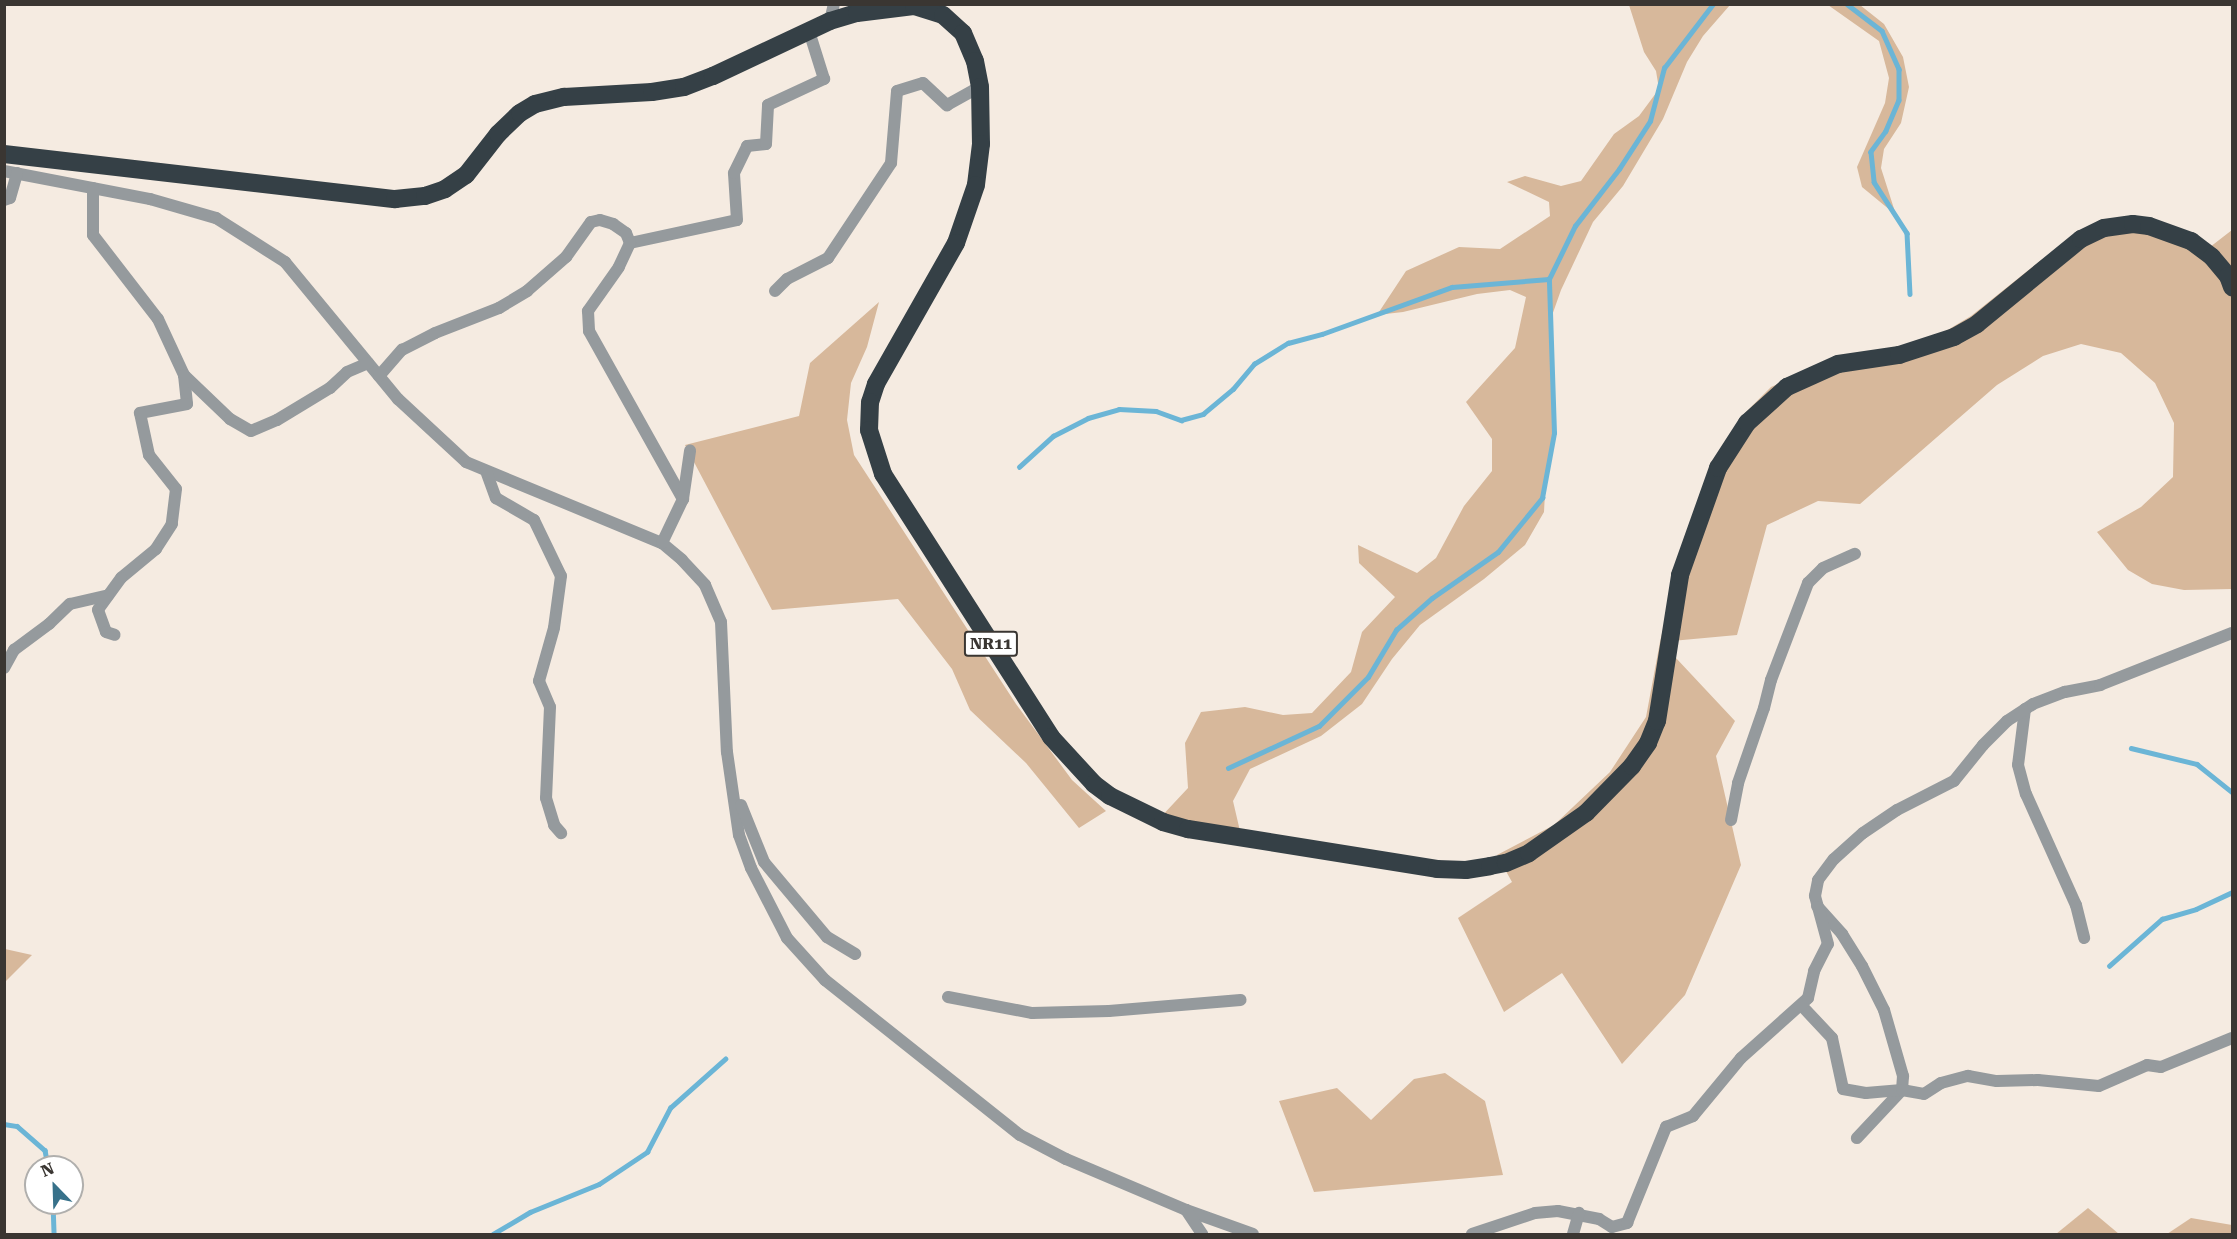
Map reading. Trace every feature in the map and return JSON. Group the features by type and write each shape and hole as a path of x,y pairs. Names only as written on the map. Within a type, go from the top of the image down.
{"highway":[{"name":"NR11","path":"4,154 395,199 424,196 445,189 466,175 498,134 520,113 536,104 564,97 652,92 684,87 713,76 809,31 832,13 914,6 935,10 951,20 963,33 975,61 980,87 981,144 976,185 956,243 876,384 870,402 869,430 883,474 1051,737 1094,784 1110,796 1163,822 1188,829 1301,845 1382,861 1466,870 1506,863 1546,844 1610,791 1648,743 1657,721 1680,574 1718,468 1747,423 1769,400 1787,387 1838,364 1899,354 1954,337 1977,324 2081,239 2104,228 2133,224 2149,226 2191,241 2212,257 2228,276 2232,287"}],"street":[{"path":"630,243 737,220 734,173 747,146 766,144 768,105 824,79 809,31"},
{"path":"775,291 787,279 828,258 891,163 897,91 923,83 947,105 980,87"},
{"path":"4,200 10,198 11,172 183,207 216,218 285,262 379,376 428,428 466,462 662,543 682,560 705,585 721,622 727,752 735,790 739,835 751,868 787,939 825,980 1020,1135 1066,1159 1186,1210 1253,1234"},
{"path":"93,188 93,235 158,319 184,375 187,404 141,413 149,455 176,489 172,524 156,549 121,578 98,610 106,632 115,635"},
{"path":"379,376 402,350 435,333 499,308 527,291 566,257 591,222 600,220 613,224 626,233 630,243 623,261 588,311 587,318 597,348 683,499"},
{"path":"184,375 230,419 251,430 277,420 330,387 347,372 368,363"},
{"path":"662,543 683,499 690,452"},
{"path":"486,471 496,498 534,520 561,576 554,628 539,681 550,707 546,798 554,825 561,832"},
{"path":"1731,820 1738,783 1764,708 1771,680 1808,583 1823,568 1855,554"},
{"path":"4,668 14,650 49,624 70,604 108,596"},
{"path":"1472,1234 1535,1213 1580,1213 1599,1218 1612,1231 1627,1223 1646,1183 1666,1127 1693,1116 1741,1058 1802,1006 1808,998 1814,971 1828,944 1816,905 1818,880 1834,859 1863,833 1897,810 1954,781 1983,745 2007,721 2025,709 2065,692 2100,685 2184,654 2232,633"},
{"path":"2025,709 2018,765 2026,794 2076,905 2084,938"},
{"path":"735,790 764,862 827,937 855,954"},
{"path":"1816,905 1847,942 1884,1010 1900,1058 1902,1090 1857,1138"},
{"path":"948,997 1032,1013 1108,1011 1240,1000"},
{"path":"1802,1006 1832,1038 1843,1089 1866,1093 1902,1090 1923,1094 1941,1083 1968,1076 1997,1082 2038,1080 2099,1086 2147,1065 2161,1067 2232,1038"},
{"path":"1186,1210 1202,1234"},
{"path":"1573,1234 1580,1213"}],"shaded area":[{"path":"1629,5 1730,5 1703,36 1687,62 1663,119 1623,186 1593,222 1561,290 1549,324 1554,433 1546,474 1544,512 1525,545 1484,579 1420,625 1392,659 1362,704 1321,736 1250,769 1233,801 1240,831 1159,819 1188,788 1185,743 1201,712 1245,707 1283,715 1312,713 1351,672 1362,632 1395,597 1359,563 1358,545 1417,573 1436,558 1464,506 1492,471 1492,439 1466,402 1515,348 1526,297 1510,290 1477,294 1403,312 1377,315 1406,271 1459,247 1500,249 1550,216 1549,202 1507,182 1525,176 1561,186 1581,181 1614,134 1639,116 1659,89 1656,71 1644,52"},
{"path":"1828,5 1860,5 1884,24 1903,57 1909,87 1901,123 1884,149 1881,168 1896,215 1862,187 1857,167 1885,103 1889,78 1879,41"},
{"path":"2132,220 2201,254 2232,230 2232,589 2184,590 2152,584 2128,570 2097,532 2141,507 2173,477 2174,423 2155,383 2121,353 2081,344 2043,356 1997,385 1860,504 1818,501 1767,525 1737,635 1661,642 1735,721 1716,756 1741,865 1685,995 1622,1064 1562,973 1504,1012 1458,918 1512,882 1497,855 1554,825 1610,772 1646,717 1660,642 1675,577 1741,417 1771,387 1815,367 1924,344 1971,316 2040,261"},
{"path":"879,302 867,347 851,383 847,420 854,455 1016,704 1072,780 1106,811 1079,828 1026,763 970,710 952,669 898,599 772,610 685,445 799,416 810,363"},
{"path":"4,949 32,955 5,982"},
{"path":"1445,1073 1485,1101 1503,1175 1314,1192 1279,1101 1337,1088 1371,1120 1414,1079"},
{"path":"2088,1208 2119,1234 2056,1234"},
{"path":"2191,1218 2232,1225 2232,1234 2167,1234"}],"waterway":[{"path":"1228,768 1319,726 1368,677 1396,630 1432,598 1498,552 1542,498 1554,433 1549,279 1575,226 1619,169 1650,121 1664,68 1713,4"},
{"path":"1847,4 1882,31 1899,69 1899,100 1886,131 1871,152 1874,182 1907,233 1910,294"},
{"path":"1019,467 1053,436 1088,418 1119,409 1156,411 1181,420 1203,414 1233,389 1254,364 1288,343 1322,334 1452,287 1549,279"},
{"path":"2131,748 2197,764 2232,792"},
{"path":"2109,966 2162,919 2196,909 2232,892"},
{"path":"493,1234 530,1212 599,1184 647,1152 670,1108 725,1059"},
{"path":"4,1124 17,1126 45,1150 46,1155"},
{"path":"53,1215 54,1234"}]}
